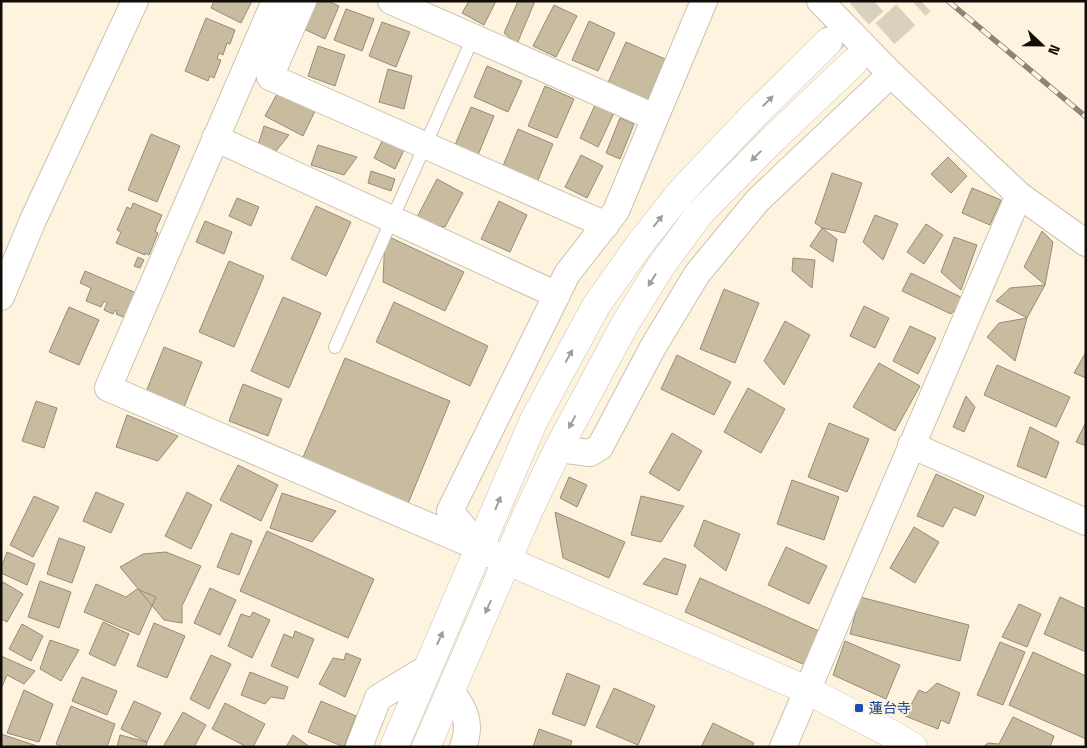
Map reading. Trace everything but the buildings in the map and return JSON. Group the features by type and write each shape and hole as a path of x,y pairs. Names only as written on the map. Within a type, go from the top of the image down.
{"street":[{"path":"1,297 33,220 135,1"},
{"path":"275,1 108,388 807,690 896,736 913,747"},
{"path":"303,1 270,77 606,225"},
{"path":"391,1 654,117"},
{"path":"480,548 450,511 567,274 616,211 704,1"},
{"path":"820,1 891,74 1018,195 1086,243"},
{"path":"394,747 534,420 596,306 638,245 681,192 754,115 828,42"},
{"path":"426,747 528,512 558,449 625,324 661,266 700,213 774,138 854,62"},
{"path":"558,449 590,454 600,447 653,346 697,274 758,200 891,74"},
{"path":"215,138 557,295"},
{"path":"783,747 1018,195"},
{"path":"911,445 1086,522"},
{"path":"359,747 378,698 426,669"},
{"path":"451,691 464,710 467,735 463,747"}],"lane":[{"path":"335,347 474,38"}],"tunnel":[{"path":"828,42 874,1"},
{"path":"854,62 921,1"}],"railway":[{"path":"948,1 1086,117"}],"place":[{"name":"蓮台寺","path":"859,708"}]}
